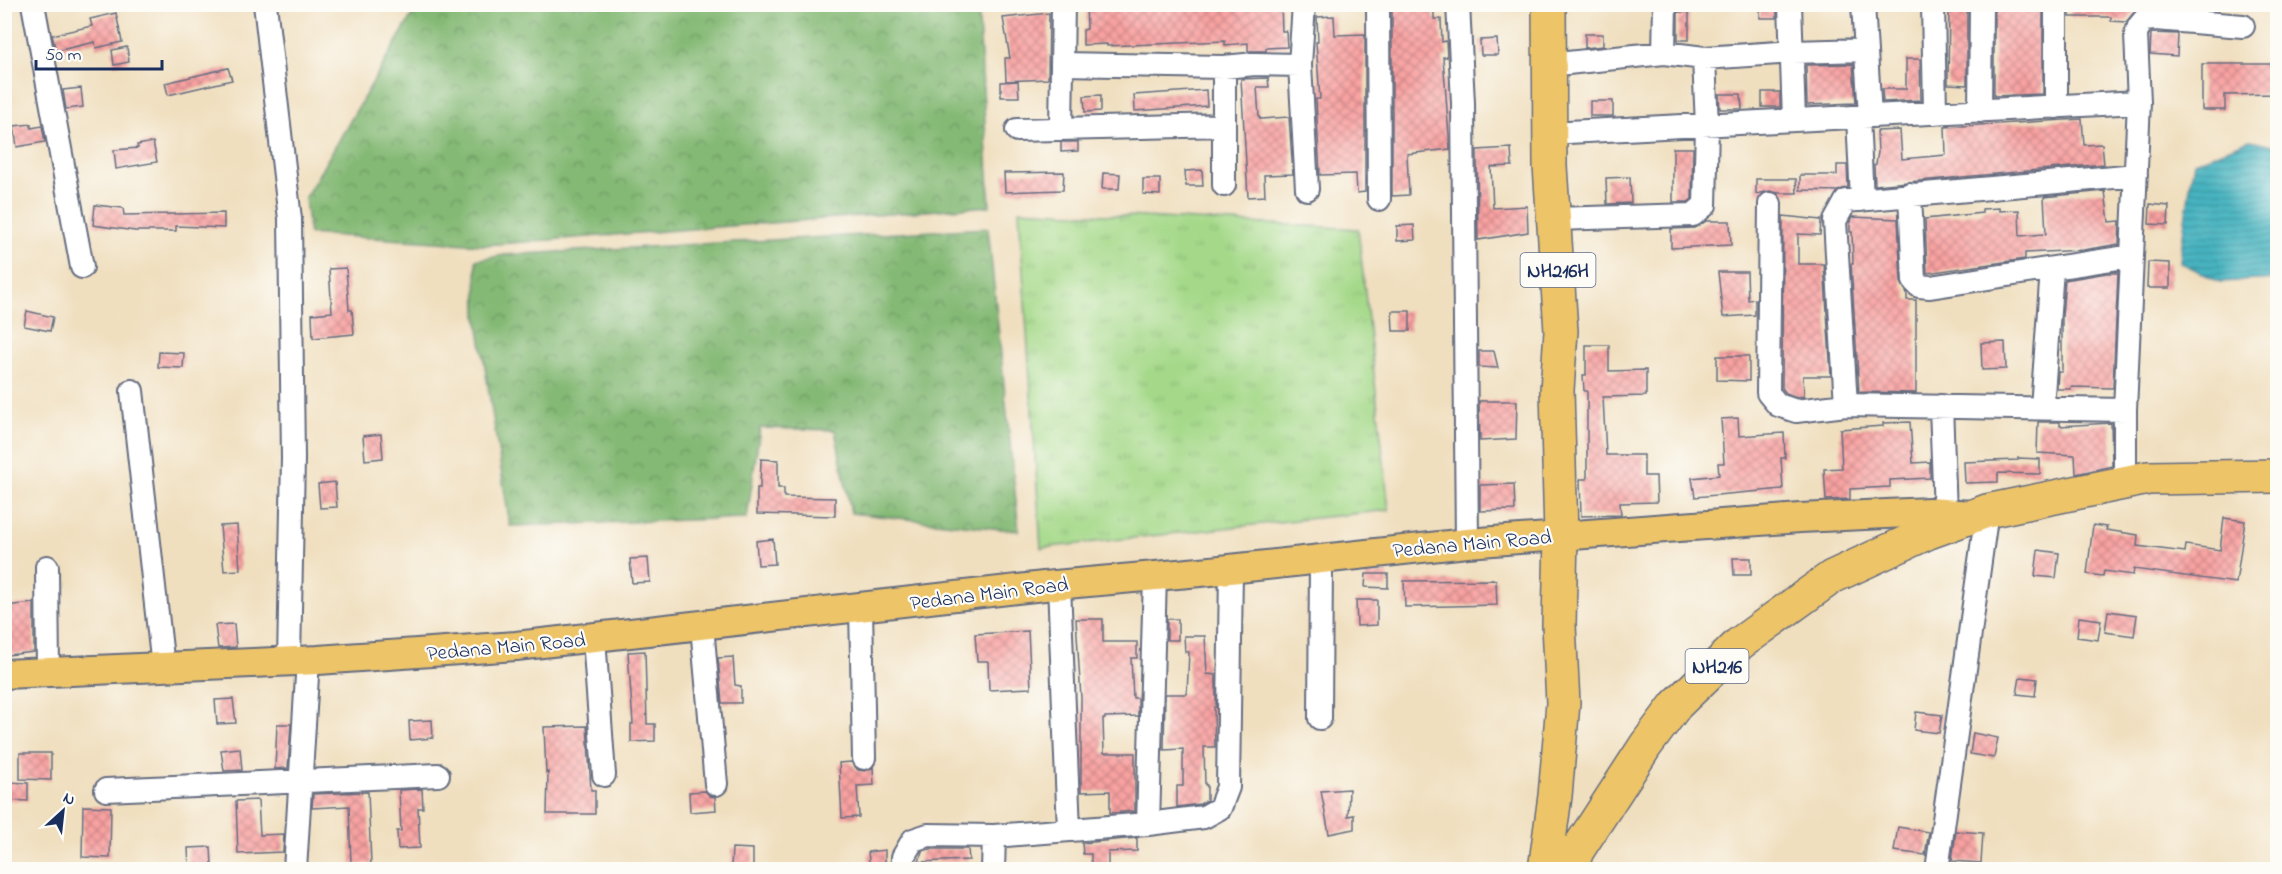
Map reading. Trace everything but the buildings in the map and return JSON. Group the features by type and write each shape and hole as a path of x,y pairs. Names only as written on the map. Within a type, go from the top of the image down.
{"highway":[{"name":"NH216H","path":"1545,870 1555,796 1563,703 1559,625 1561,535 1557,390 1560,308 1549,133 1549,4"},
{"name":"NH216","path":"1570,870 1577,850 1646,745 1676,705 1739,644 1832,577 1969,513 2148,478 2277,476"}],"main road":[{"name":"Pedana Main Road","path":"4,674 299,661 516,646 1059,585 1467,543 1800,518 1929,512 1969,513"}],"street":[{"path":"33,4 82,267"},
{"path":"265,4 290,219 301,781 295,870"},
{"path":"1061,129 1063,4"},
{"path":"1304,4 1300,65 1307,189"},
{"path":"1378,4 1379,199"},
{"path":"1458,4 1463,93 1467,543"},
{"path":"1664,54 1665,4"},
{"path":"1790,4 1794,120"},
{"path":"1862,200 1865,50 1863,4"},
{"path":"1933,4 1935,113"},
{"path":"1980,111 1981,4"},
{"path":"2056,4 2056,107"},
{"path":"2125,482 2125,410 2139,102 2136,35 2144,20 2155,19 2243,26"},
{"path":"1548,65 1664,54 1704,58 1865,50"},
{"path":"1553,219 1693,215 1700,212 1705,206 1707,126 1704,58"},
{"path":"1062,64 1224,67 1255,64 1300,65"},
{"path":"1224,67 1224,185"},
{"path":"1549,133 2139,102"},
{"path":"1017,130 1224,125"},
{"path":"1846,405 1835,220 1846,201 2136,175"},
{"path":"1910,194 1914,281 1919,285 1930,287 2132,256"},
{"path":"1770,204 1768,393 1778,405 1796,411 1846,405 2125,410"},
{"path":"2042,408 2052,269"},
{"path":"132,391 163,667"},
{"path":"1936,870 1969,513 1941,406"},
{"path":"1320,718 1321,558"},
{"path":"47,567 48,672"},
{"path":"903,870 903,857 913,840 928,835 994,836 1148,824 1204,817 1220,808 1228,787 1231,569"},
{"path":"1148,824 1155,576"},
{"path":"1059,585 1069,830"},
{"path":"861,608 864,758"},
{"path":"702,626 716,784"},
{"path":"594,638 604,776"},
{"path":"106,790 438,775"},
{"path":"993,870 994,836"}],"green space":[{"path":"418,5 978,5 990,206 484,245 309,234 305,198"},
{"path":"1019,210 1358,229 1389,510 1041,548"},
{"path":"988,228 1019,531 851,513 835,430 760,428 747,518 510,526 477,316 476,260 505,255"}],"water":[{"path":"2250,140 2277,146 2277,279 2220,282 2180,262 2194,162"}]}
